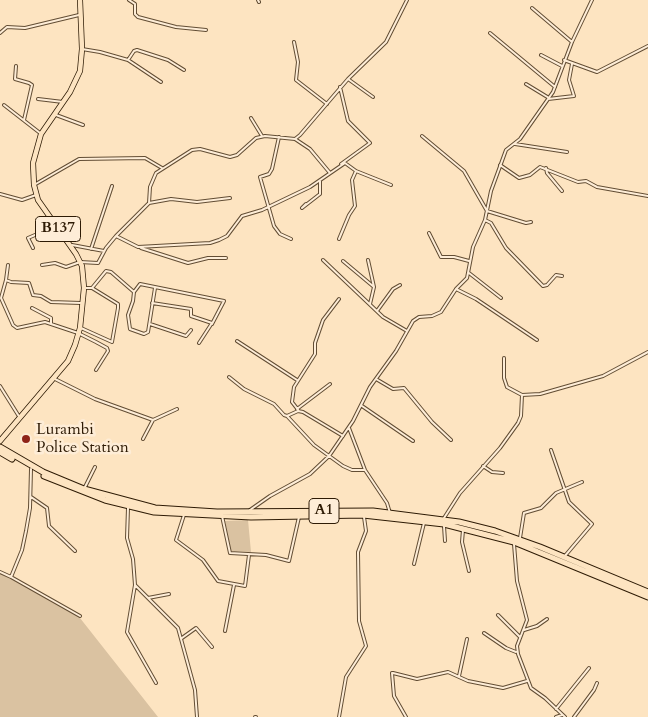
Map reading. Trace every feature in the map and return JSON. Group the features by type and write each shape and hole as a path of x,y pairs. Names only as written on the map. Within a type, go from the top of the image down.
{"highway":[{"name":"A1","path":"0,447 43,472 84,489 124,501 167,509 249,512 355,510 390,513 489,530 648,597"},
{"name":"A1","path":"0,452 31,469 91,496 128,506 184,515 363,515 444,522 517,541 564,557 648,592"}],"main road":[{"name":"B137","path":"0,441 55,379 72,354 79,330 84,288 80,262 36,195 33,163 41,134 78,76 82,49 80,0"}],"street":[{"path":"129,0 135,4 135,14 138,17 176,27 206,30"},
{"path":"294,139 327,104 340,87 386,42 407,0"},
{"path":"249,512 270,496 310,474 329,456 349,428 376,379 416,318 432,316 441,312 469,273 472,247 485,220 500,164 508,148 515,144 555,87 564,60 592,0"},
{"path":"532,8 572,42"},
{"path":"0,33 7,27 25,28 81,15"},
{"path":"490,34 555,87"},
{"path":"294,42 298,62 295,78 327,104"},
{"path":"564,60 596,72 648,46"},
{"path":"82,49 128,60 160,82"},
{"path":"128,60 134,51 137,50 168,60 184,70"},
{"path":"541,55 562,66"},
{"path":"526,84 548,98 574,96 569,80 572,64"},
{"path":"16,66 15,79 29,83 32,86 24,120"},
{"path":"348,79 373,96"},
{"path":"138,247 210,243 219,240 227,236 242,216 269,206 320,181 340,164 370,144 348,121 340,87"},
{"path":"38,99 62,102"},
{"path":"4,106 41,134"},
{"path":"54,114 83,125"},
{"path":"252,118 262,136"},
{"path":"149,203 151,182 162,168 196,149 225,157 234,156 253,139 262,136 294,139 310,149 330,173"},
{"path":"422,136 464,171 487,211 526,223 532,222"},
{"path":"279,137 270,174 260,177 274,226 280,234 291,238"},
{"path":"515,144 567,152"},
{"path":"34,185 79,159 145,158 162,168"},
{"path":"340,164 345,163 356,171 391,185"},
{"path":"500,164 521,178 530,175 537,167 546,168 578,182 586,180 597,187 648,196"},
{"path":"546,168 547,173 562,191"},
{"path":"340,239 349,214 355,206 352,180 356,171"},
{"path":"306,204 320,194 320,181"},
{"path":"91,249 112,186"},
{"path":"0,194 22,200 36,195"},
{"path":"42,265 55,263 66,267 80,262 98,263 116,236 149,203 171,198 197,202 230,198"},
{"path":"485,220 491,223 506,248 543,286 547,285 556,275 562,276"},
{"path":"33,248 28,238 56,226"},
{"path":"429,232 441,257 454,257 469,261"},
{"path":"116,236 138,247 188,263 208,258 226,258"},
{"path":"70,245 104,252"},
{"path":"323,260 377,311 407,331"},
{"path":"368,260 374,286 370,304"},
{"path":"343,261 374,286"},
{"path":"8,264 1,298 13,326 17,328 39,322 79,330 113,341 119,305 92,288 84,288"},
{"path":"92,288 106,271 111,272 134,292"},
{"path":"469,273 501,298"},
{"path":"6,280 30,284 33,295 41,296 51,302 83,303"},
{"path":"154,288 150,324 146,334 130,330 128,315 135,295 134,292 139,284 224,301 199,343"},
{"path":"377,311 393,289 400,285"},
{"path":"456,289 476,298 537,340"},
{"path":"339,299 323,320 315,342 315,354 297,380 291,399 298,410 343,436"},
{"path":"152,302 191,309 190,316 204,319 212,324"},
{"path":"32,308 51,318 51,324"},
{"path":"150,324 186,336 191,330"},
{"path":"79,330 107,348 106,356 96,370"},
{"path":"237,341 297,380"},
{"path":"504,358 504,378 507,387 522,395 540,394 603,376 648,352"},
{"path":"229,377 244,389 274,404 288,416 314,445 349,470 365,470"},
{"path":"55,379 95,399 153,420"},
{"path":"376,379 393,389 404,388 434,426 451,440"},
{"path":"288,416 330,384"},
{"path":"0,386 20,418"},
{"path":"444,541 444,514 500,448 518,423 521,416 522,395"},
{"path":"362,406 413,441"},
{"path":"143,439 153,420 176,409"},
{"path":"349,428 365,470 387,503 390,513"},
{"path":"551,450 569,502 592,524 564,557"},
{"path":"483,466 492,472 504,473"},
{"path":"84,489 95,467"},
{"path":"12,577 22,550 31,497 31,469"},
{"path":"564,716 541,694 533,690 527,681 517,652 520,636 527,620 517,581 517,541 524,513 541,508 556,492 582,482"},
{"path":"31,497 47,508 49,526 75,552"},
{"path":"128,506 127,538 134,565 135,585 127,632 156,683"},
{"path":"184,515 176,540 204,560 218,581 246,585 249,555"},
{"path":"222,516 228,551 232,554 266,555 289,561 300,515"},
{"path":"339,717 346,677 366,646 359,621 358,552 366,531 363,515"},
{"path":"414,564 424,521"},
{"path":"463,528 462,542 470,571"},
{"path":"0,572 80,616"},
{"path":"225,632 234,584"},
{"path":"135,585 175,624 196,690 197,717"},
{"path":"148,598 169,594"},
{"path":"498,615 520,636"},
{"path":"524,630 539,625 547,619"},
{"path":"181,638 196,628 212,647"},
{"path":"484,633 506,648 517,652"},
{"path":"459,676 466,639"},
{"path":"556,709 589,668"},
{"path":"406,717 394,696 392,673 416,679 446,672 474,683 503,688 527,681"},
{"path":"574,717 597,683"},
{"path":"556,717 564,716"}],"shaded area":[{"path":"248,520 251,552 231,551 225,521"},
{"path":"0,571 80,618 158,717 0,717"}],"place":[{"name":"Lurambi Police Station","path":"26,439"}]}
